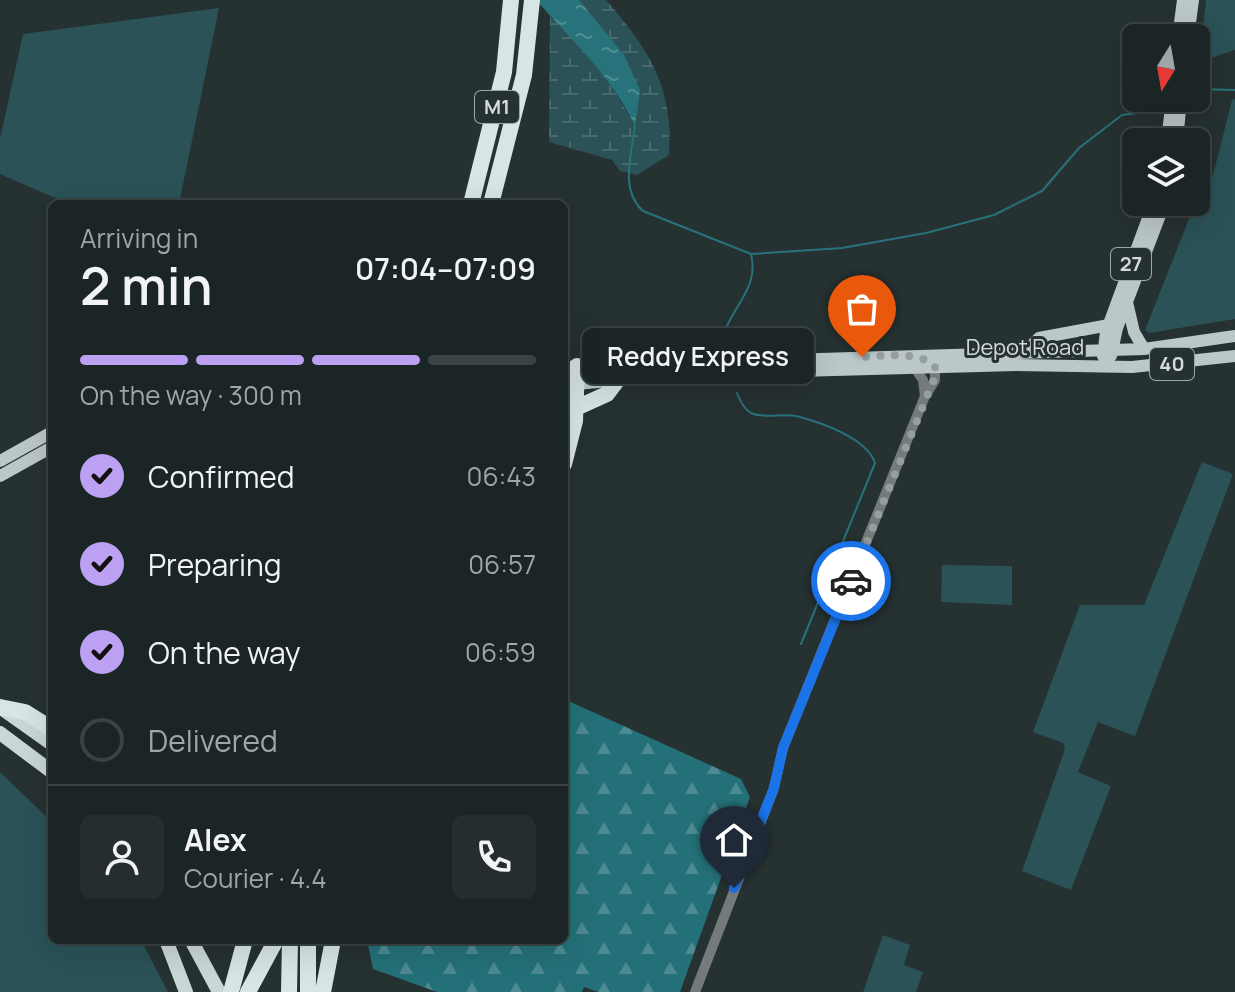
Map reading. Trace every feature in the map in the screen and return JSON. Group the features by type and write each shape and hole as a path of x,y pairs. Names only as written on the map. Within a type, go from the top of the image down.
{"highway":[{"name":"M1","path":"492,200 519,103 532,0"},
{"name":"M1","path":"472,200 504,72 511,4"},
{"path":"501,172 505,192 503,200"},
{"path":"568,445 576,408 571,366"},
{"path":"576,408 607,394 616,382"},
{"path":"0,707 25,712 48,726"},
{"path":"0,707 48,741"},
{"path":"0,733 48,769"},
{"path":"168,944 186,992"},
{"path":"193,944 219,992"},
{"path":"231,992 244,944"},
{"path":"248,992 274,944"},
{"path":"289,992 290,944"},
{"path":"308,944 308,992"},
{"path":"323,992 332,944"}],"main road":[{"path":"1180,24 1183,0"},
{"path":"1190,24 1193,0"},
{"name":"27","path":"1106,367 1109,325 1149,216"},
{"name":"27","path":"1108,349 1160,216"},
{"path":"1127,302 1134,332 1144,349"},
{"path":"1025,352 1039,338 1109,325"},
{"name":"40","path":"1025,352 1144,349 1235,336"},
{"name":"Depot Road","path":"571,366 1025,352"},
{"name":"40","path":"1106,367 1235,356"},
{"name":"Depot Road","path":"571,385 689,374 914,367 1106,367"},
{"path":"0,461 48,434"},
{"path":"0,476 48,449"}],"street":[{"path":"695,992 774,788 783,748 925,396 935,380 935,367 927,360 906,355"},
{"path":"914,367 923,380 925,396"}],"green space":[{"path":"579,0 606,0 635,35 663,89 669,155 637,175 620,171 612,160 549,142 550,16 601,68 634,124 591,17"},
{"path":"1206,0 1235,0 1235,50 1210,58 1210,24 1203,24"},
{"path":"219,8 180,200 60,200 0,174 0,139 23,34"},
{"path":"1235,99 1235,319 1149,333 1145,330 1190,216 1210,216 1210,187 1232,100"},
{"path":"1202,462 1233,474 1135,736 1098,722 1078,772 1111,786 1071,890 1022,871 1065,749 1063,743 1033,732 1080,605 1144,605"},
{"path":"942,565 1012,566 1012,605 941,602"},
{"path":"568,701 741,779 750,797 680,992 598,992 584,987 582,992 437,992 373,969 368,944 568,944"},
{"path":"0,772 48,818 48,944 143,944 168,992 0,992"},
{"path":"883,935 910,945 904,965 923,972 916,992 863,992"}],"water":[{"path":"536,0 579,0 624,55 640,90 635,126 603,75"}],"waterway":[{"path":"1210,89 1235,90"},
{"path":"635,125 629,182 631,193 643,211 751,254 842,248 926,233 994,215 1042,191 1079,148 1122,115 1144,112"},
{"path":"722,348 728,323 751,280 751,254"},
{"path":"737,393 751,413 796,416 842,432 863,446 875,463 801,644"}],"way so far":[{"path":"851,581 935,377 935,367 927,360 915,360 906,355 862,357"}],"place":[{"name":"Reddy Express","path":"862,357"}],"route":[{"path":"734,888 764,806 774,788 783,748 851,581"}]}
